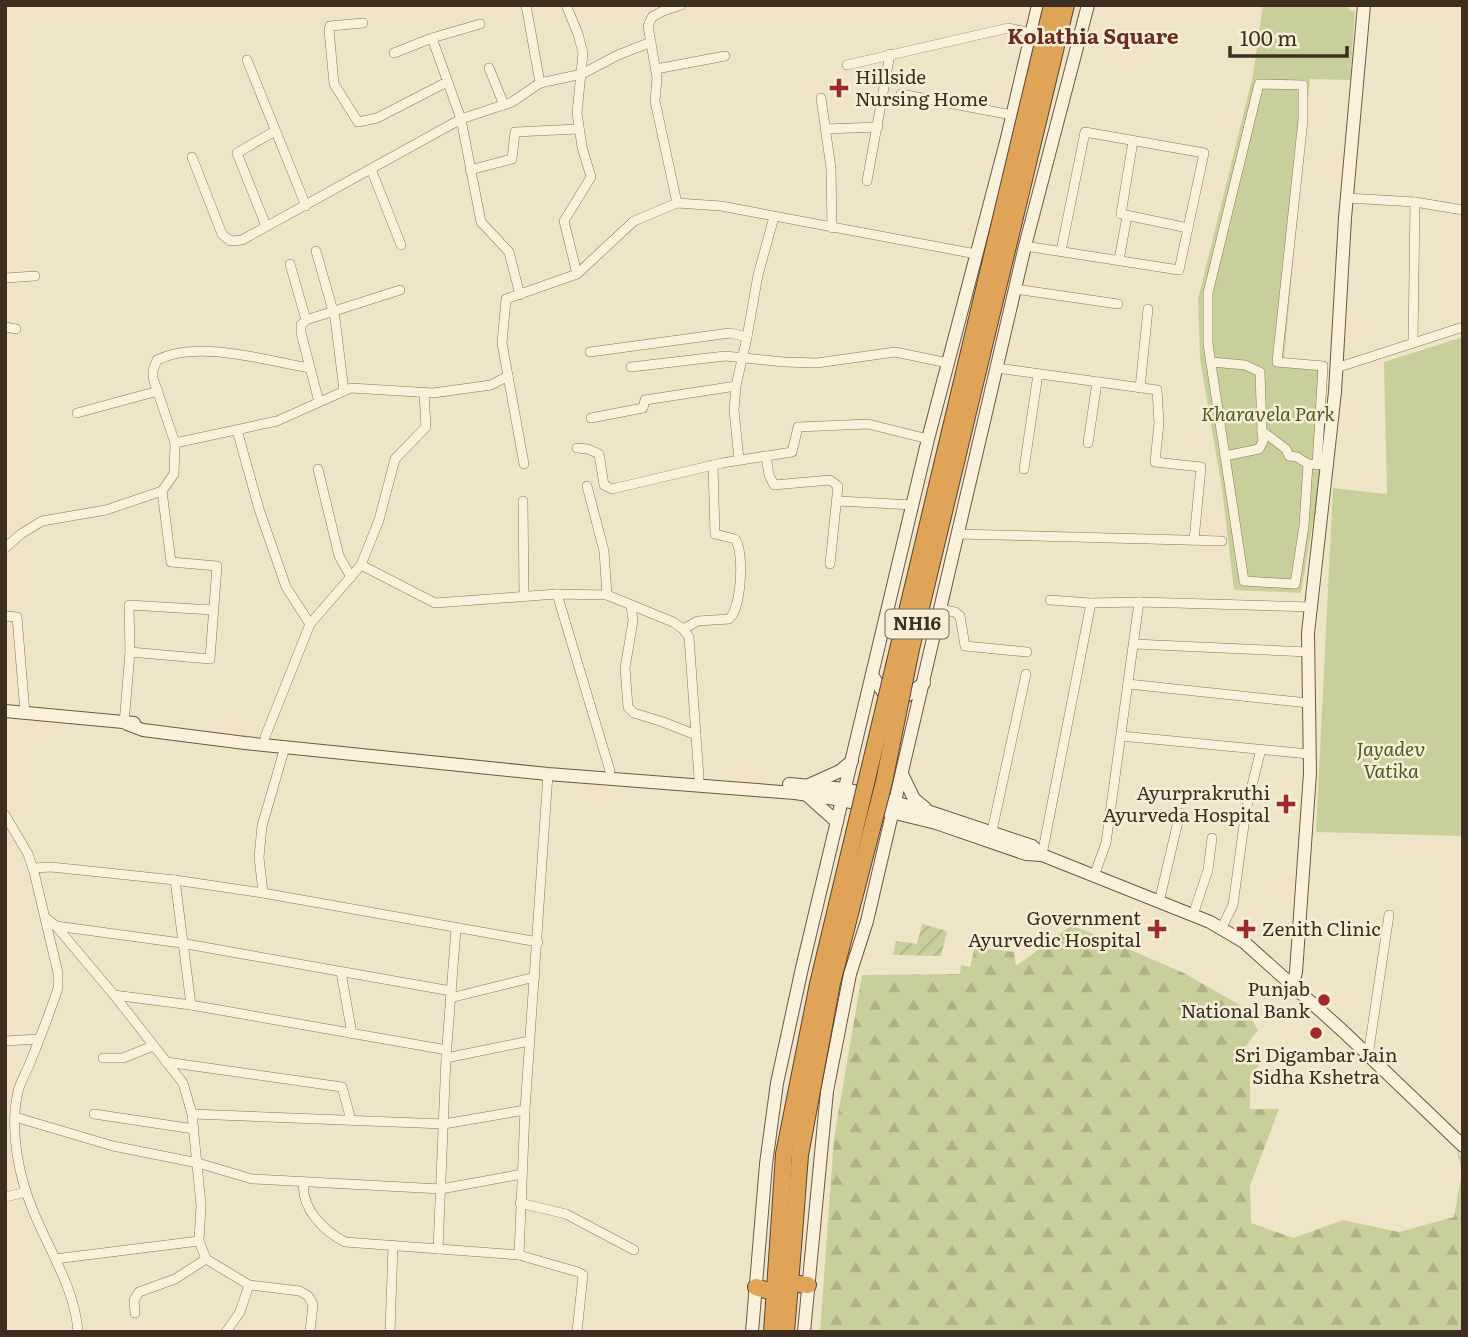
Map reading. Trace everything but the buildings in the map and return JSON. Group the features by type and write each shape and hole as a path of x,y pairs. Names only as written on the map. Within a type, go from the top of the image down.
{"highway":[{"name":"NH16","path":"786,1332 790,1283 785,1246 785,1154 818,984 1052,5"},
{"name":"NH16","path":"772,1332 775,1293 832,983 884,782 911,649 1066,5"},
{"path":"790,1283 808,1285"},
{"path":"756,1287 775,1293"}],"street":[{"path":"526,5 540,83"},
{"path":"566,5 583,53 578,129 592,177 564,221 577,274"},
{"path":"677,203 655,102 656,69 648,26 652,17 681,5"},
{"path":"752,1332 766,1164 777,1083 928,439 1038,5"},
{"path":"804,1332 827,1091 850,974 876,887 1015,289 1088,5"},
{"path":"1293,985 1304,866 1309,754 1308,653 1311,607 1318,465 1323,366 1277,362 1303,120 1303,85 1259,84 1208,293 1208,344 1244,582 1295,584 1304,526 1318,465 1336,368 1347,198 1364,5"},
{"path":"363,23 330,26 329,30 334,84 358,122 377,118 447,82"},
{"path":"394,53 480,24"},
{"path":"847,65 1009,28 1031,33"},
{"path":"432,38 461,119 481,222 509,252 520,295"},
{"path":"192,157 222,234 230,241 242,240 461,119 504,104 540,83 582,74 651,42"},
{"path":"867,181 890,54"},
{"path":"656,69 725,56"},
{"path":"247,60 306,206"},
{"path":"489,68 504,104"},
{"path":"901,94 1012,115"},
{"path":"821,98 831,168 832,228"},
{"path":"825,129 878,127"},
{"path":"470,170 512,159 515,132 578,129"},
{"path":"266,226 237,152 275,131"},
{"path":"1026,246 1180,270 1205,153 1085,132 1061,251"},
{"path":"1133,141 1121,214 1188,228"},
{"path":"371,169 401,245"},
{"path":"1347,198 1415,202 1463,210"},
{"path":"1413,343 1415,202"},
{"path":"524,464 502,343 506,299 577,274 634,221 677,203 721,206 976,254"},
{"path":"1119,260 1127,216"},
{"path":"739,460 734,410 736,386 758,275 774,217"},
{"path":"316,251 333,311 344,391"},
{"path":"290,264 306,320"},
{"path":"5,278 35,276"},
{"path":"1015,289 1118,304"},
{"path":"319,402 301,325 306,320 400,290"},
{"path":"1140,388 1148,309"},
{"path":"5,327 16,328"},
{"path":"1336,368 1463,327"},
{"path":"590,352 730,333 747,337"},
{"path":"5,548 41,521 106,510 162,491 174,474 175,443 153,370 158,360 196,351 212,351 310,368"},
{"path":"631,368 724,356 817,363 895,352 948,363"},
{"path":"1211,362 1245,366 1260,372 1263,441 1259,449 1225,456"},
{"path":"997,368 1157,390 1159,423 1155,462 1201,467 1194,540"},
{"path":"1024,469 1038,374"},
{"path":"175,443 277,421 351,388 424,393 491,385 508,376"},
{"path":"1088,443 1097,382"},
{"path":"591,418 643,408 645,400 736,386"},
{"path":"77,413 158,391"},
{"path":"265,737 310,624 360,565 379,520 395,459 426,427 424,393"},
{"path":"577,448 599,454 604,485 612,489 713,465 792,452 798,427 867,424 928,439"},
{"path":"237,430 259,509 286,587 310,624"},
{"path":"1262,431 1286,449 1289,456 1318,465"},
{"path":"766,456 769,475 774,485 830,480 838,486 830,564"},
{"path":"683,629 693,622 729,620 734,613 741,570 741,550 735,539 715,534 713,465"},
{"path":"317,469 339,556 351,577"},
{"path":"587,486 604,551 607,595"},
{"path":"130,652 210,659 216,566 170,562 162,491"},
{"path":"523,501 524,596"},
{"path":"838,501 913,505"},
{"path":"958,534 1222,541"},
{"path":"360,565 435,603 557,594 607,595 673,622 689,637 699,778"},
{"path":"557,594 610,771"},
{"path":"1050,600 1311,607"},
{"path":"1094,876 1105,843 1139,602"},
{"path":"1042,855 1091,603"},
{"path":"125,724 130,652 129,605 214,610"},
{"path":"631,605 633,621 625,668 628,707 634,713 696,736"},
{"path":"939,609 955,612 960,616 965,646 1027,652"},
{"path":"5,616 17,617 25,713"},
{"path":"1134,644 1308,653"},
{"path":"992,831 1026,674"},
{"path":"872,676 883,692 894,698 905,696 924,683"},
{"path":"1128,684 1308,703"},
{"path":"5,711 125,724 143,730 285,747 330,748 699,778 721,783"},
{"path":"125,724 144,722 548,774 721,783 844,795 992,831 1032,846 1042,855"},
{"path":"1121,736 1309,754"},
{"path":"263,893 259,858 262,826 285,747"},
{"path":"1221,929 1233,905 1246,810 1261,749"},
{"path":"806,790 852,761"},
{"path":"519,1255 529,1041 548,774"},
{"path":"902,774 914,799 927,816 1026,854 1042,855 1193,915 1244,942 1463,1146"},
{"path":"806,790 837,822"},
{"path":"1159,902 1180,813"},
{"path":"5,815 28,854 33,868 58,973 58,988 18,1090 15,1117 22,1181 77,1312 78,1332"},
{"path":"887,839 903,824 927,816"},
{"path":"1193,915 1208,870 1212,838"},
{"path":"824,877 836,865 856,863 864,867 876,887"},
{"path":"33,868 51,867 175,880 538,942"},
{"path":"175,880 191,1005"},
{"path":"1368,1056 1389,915"},
{"path":"46,918 56,926 114,995 183,1083 194,1129 201,1205 199,1241 206,1259 248,1284 300,1290 309,1296 313,1304 310,1332"},
{"path":"56,926 181,943 450,994 535,977"},
{"path":"438,1249 450,994 456,929"},
{"path":"341,972 352,1034"},
{"path":"114,995 191,1005 447,1054 529,1041"},
{"path":"5,1041 39,1040"},
{"path":"103,1058 123,1058 153,1046"},
{"path":"166,1062 342,1087 351,1120"},
{"path":"192,1114 444,1124 525,1110"},
{"path":"94,1114 194,1129"},
{"path":"15,1117 113,1146 198,1163 252,1179 441,1189 522,1174"},
{"path":"304,1182 305,1203 315,1218 345,1242 519,1255 583,1275 578,1332"},
{"path":"5,1197 26,1192"},
{"path":"520,1203 566,1214 634,1250"},
{"path":"55,1259 199,1241"},
{"path":"390,1332 393,1245"},
{"path":"135,1313 134,1300 139,1292 175,1279 206,1259"},
{"path":"226,1332 240,1312 248,1284"}],"green space":[{"name":"Kharavela Park","path":"1263,5 1349,5 1349,10 1355,11 1350,80 1310,79 1284,359 1328,362 1323,462 1301,593 1234,590 1222,489 1200,359 1198,299 1253,75"},
{"name":"Jayadev Vatika","path":"1463,337 1463,836 1316,832 1333,488 1387,494 1384,362"},
{"path":"922,924 947,931 941,956 893,955 896,941 917,944"},
{"path":"1072,925 1184,973 1245,1008 1258,1030 1242,1051 1247,1064 1258,1064 1257,1073 1250,1075 1250,1109 1279,1109 1250,1186 1251,1223 1293,1238 1343,1220 1399,1232 1454,1217 1462,1172 1457,1150 1463,1160 1463,1332 820,1332 834,1138 862,975 960,974 961,965 970,967 975,947 1014,952 1016,966"}],"place":[{"name":"Hillside Nursing Home","path":"839,88"},
{"name":"Ayurprakruthi Ayurveda Hospital","path":"1286,804"},
{"name":"Government Ayurvedic Hospital","path":"1157,929"},
{"name":"Zenith Clinic","path":"1246,929"},
{"name":"Punjab National Bank","path":"1324,1000"},
{"name":"Sri Digambar Jain Sidha Kshetra","path":"1316,1033"}],"district":[{"name":"Kolathia Square","path":"1093,37"}]}
